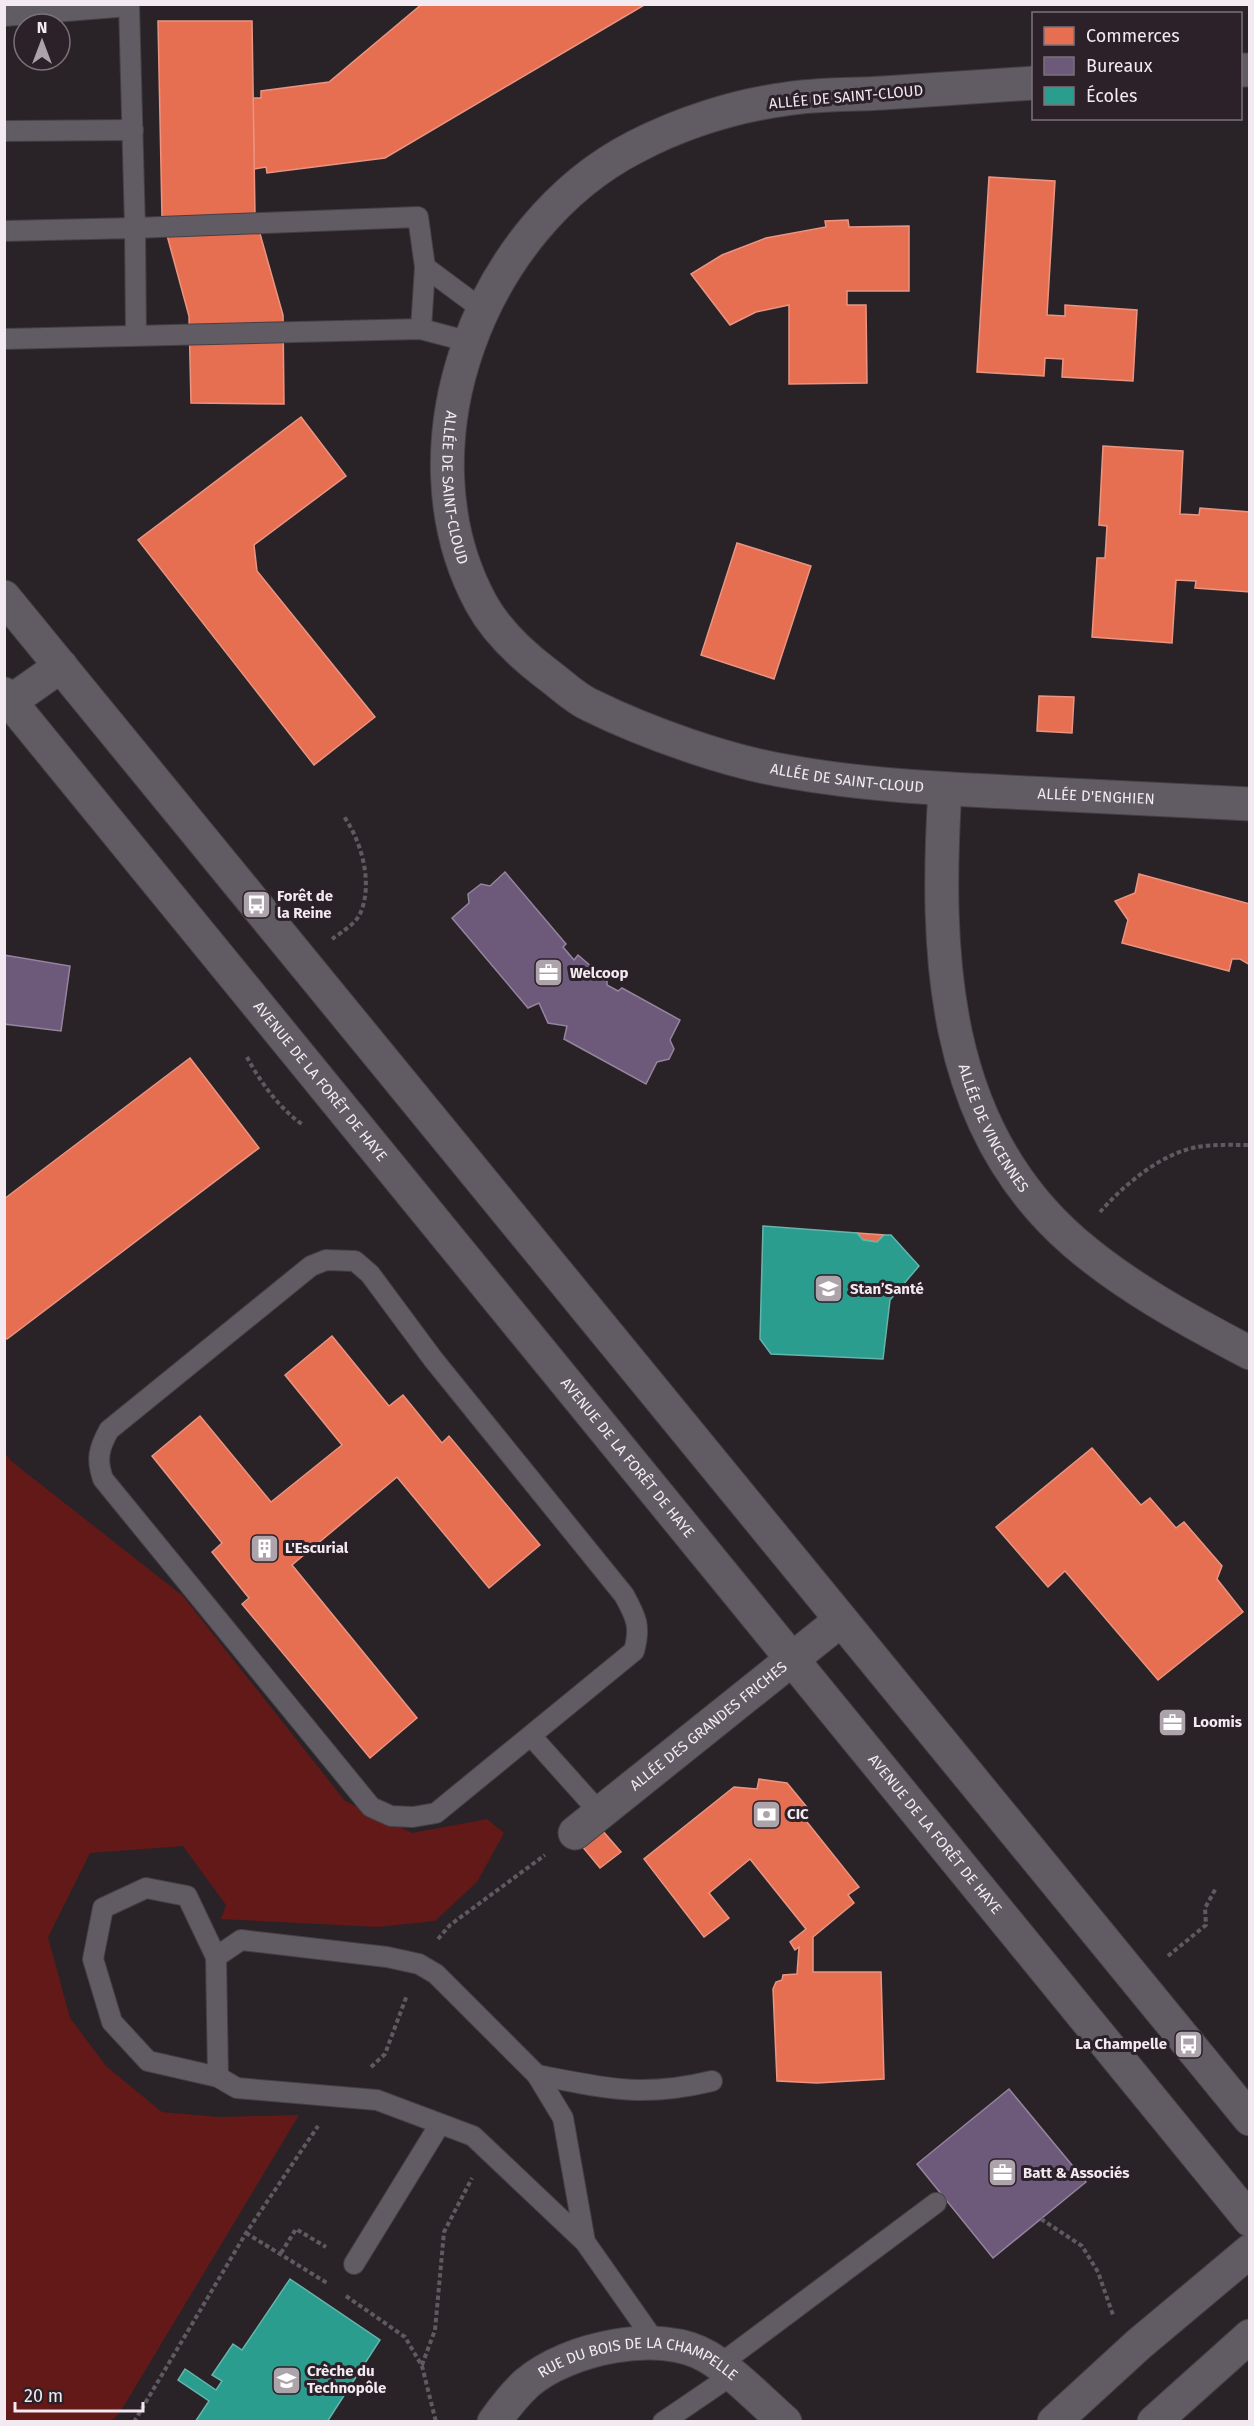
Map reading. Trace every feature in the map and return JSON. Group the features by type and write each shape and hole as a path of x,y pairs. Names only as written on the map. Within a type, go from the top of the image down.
{"street":[{"name":"ALLÉE DE SAINT-CLOUD","path":"945,789 787,772 680,743 586,704 531,662 504,634 482,604 460,553 451,516 449,454 453,399 470,342 483,310 517,251 552,207 587,178 633,147 691,123 788,98 1032,83"},
{"path":"4,597 1250,2119"},
{"path":"7,701 61,666"},
{"name":"AVENUE DE LA FORÊT DE HAYE","path":"7,701 1250,2220"},
{"name":"ALLÉE D'ENGHIEN","path":"945,789 1250,804"},
{"name":"ALLÉE DE VINCENNES","path":"945,789 940,924 951,1014 965,1070 982,1116 1013,1176 1039,1208 1074,1242 1128,1283 1250,1353"},
{"name":"ALLÉE DES GRANDES FRICHES","path":"575,1833 841,1620"},
{"path":"1054,2421 1139,2344 1250,2251"},
{"path":"1154,2421 1250,2336"},
{"name":"RUE DU BOIS DE LA CHAMPELLE","path":"495,2421 527,2383 552,2366 631,2343 656,2343 699,2353 725,2370 785,2421"}],"lane":[{"path":"4,16 129,5 136,335"},
{"path":"4,131 133,130"},
{"path":"4,231 418,217 425,267 421,329"},
{"path":"425,267 483,310"},
{"path":"4,339 421,329 470,342"},
{"path":"326,1260 355,1261 370,1274 433,1359 624,1595 635,1615 639,1633 634,1651 532,1737 436,1813 413,1817 391,1816 371,1807 104,1479 98,1463 99,1448 109,1430 311,1266 326,1260"},
{"path":"532,1737 601,1814"},
{"path":"218,2077 216,1957 186,1896 146,1888 104,1908 93,1959 111,2022 148,2061 218,2077 237,2088 377,2100 473,2136 585,2242 656,2343"},
{"path":"216,1957 241,1940 387,1957 419,1964 436,1974 537,2075 563,2118 585,2242"},
{"path":"537,2075 626,2091 664,2090 712,2080"},
{"path":"354,2264 440,2124"},
{"path":"663,2421 936,2203"}],"path":[{"path":"303,961 359,916 363,904 364,872 361,851 354,831 343,814"},
{"path":"1074,1242 1113,1197 1156,1164 1178,1153 1198,1147 1250,1145"},
{"path":"450,1925 575,1833"},
{"path":"1137,1982 1206,1925 1205,1908 1216,1888"},
{"path":"385,2054 419,1964"},
{"path":"134,2421 246,2233 339,2096"},
{"path":"422,2366 435,2330 444,2232 487,2149"},
{"path":"1041,2219 1082,2246 1098,2272 1112,2313 1139,2344"},
{"path":"281,2253 296,2229 354,2264"},
{"path":"246,2233 331,2286"},
{"path":"341,2293 405,2337 422,2366 436,2421"}],"shaded area":[{"path":"4,1452 11,1461 183,1596 345,1801 412,1833 487,1819 504,1833 477,1882 435,1921 378,1927 221,1919 226,1905 183,1846 90,1853 48,1937 70,2018 106,2066 162,2112 219,2117 299,2115 119,2414 111,2421 5,2421"}],"building: Commerces":[{"path":"422,4 646,4 385,158 267,173 266,167 254,169 253,98 261,98 261,91 329,82"},
{"path":"158,21 252,21 255,216 283,315 284,404 191,403 189,316 162,217"},
{"path":"989,177 1055,181 1047,315 1065,316 1065,305 1137,310 1133,381 1062,377 1063,359 1045,358 1044,376 977,372"},
{"path":"848,220 849,227 909,226 909,291 847,291 847,305 866,305 867,383 789,384 789,305 756,312 730,325 691,274 722,255 766,238 826,227 825,221"},
{"path":"301,417 346,476 254,545 257,571 375,717 314,765 138,540"},
{"path":"1103,446 1183,451 1180,514 1199,515 1200,508 1250,512 1250,592 1195,588 1196,581 1176,580 1172,643 1092,637 1097,558 1105,558 1107,526 1099,525"},
{"path":"737,543 811,566 774,679 701,655"},
{"path":"1039,696 1074,697 1072,733 1037,731"},
{"path":"1139,874 1250,904 1250,965 1240,959 1232,959 1229,971 1122,943 1128,920 1115,901 1135,893"},
{"path":"190,1058 259,1148 7,1339 4,1336 4,1199"},
{"path":"857,1233 884,1235 877,1242 863,1240"},
{"name":"L'Escurial","path":"332,1336 389,1406 403,1395 442,1443 449,1436 540,1545 489,1588 397,1477 292,1565 417,1718 370,1758 242,1604 249,1598 212,1552 222,1543 152,1456 200,1416 271,1502 342,1445 285,1375"},
{"path":"1092,1448 1141,1505 1150,1498 1176,1528 1184,1522 1222,1566 1217,1579 1243,1612 1158,1680 1065,1571 1048,1587 996,1527"},
{"path":"759,1779 787,1783 810,1811 803,1817 859,1887 848,1895 854,1903 813,1937 813,1972 881,1972 884,2079 817,2083 777,2081 773,1989 776,1982 782,1980 783,1975 797,1974 799,1947 795,1950 790,1942 806,1929 750,1859 709,1893 729,1918 704,1937 644,1859 734,1787 757,1789"},
{"path":"602,1830 621,1852 600,1868 582,1846"}],"building: Bureaux":[{"name":"Welcoop","path":"505,872 566,944 563,947 574,960 578,955 607,980 607,985 618,991 622,988 680,1020 670,1040 674,1049 669,1059 657,1062 646,1084 564,1039 567,1026 548,1023 539,1003 528,1008 452,918 469,903 468,894 481,884 490,886"},
{"path":"4,955 70,966 61,1031 4,1024"},
{"name":"Batt & Associés","path":"1009,2089 1086,2182 993,2258 917,2164"}],"building: Écoles":[{"name":"Stan’Santé","path":"763,1226 857,1233 863,1240 877,1242 884,1235 891,1235 919,1266 890,1300 883,1359 771,1354 760,1339"},
{"path":"290,2279 380,2340 327,2422 195,2422 209,2401 178,2380 185,2369 216,2390 222,2381 212,2375 233,2344 242,2350"}],"place":[{"name":"Forêt de la Reine","path":"256,905"},
{"name":"Welcoop","path":"549,973"},
{"name":"Stan’Santé","path":"829,1289"},
{"name":"L'Escurial","path":"264,1548"},
{"name":"Loomis","path":"1172,1722"},
{"name":"CIC","path":"766,1814"},
{"name":"La Champelle","path":"1188,2044"},
{"name":"Batt & Associés","path":"1002,2173"},
{"name":"Crèche du Technopôle","path":"286,2380"}]}
